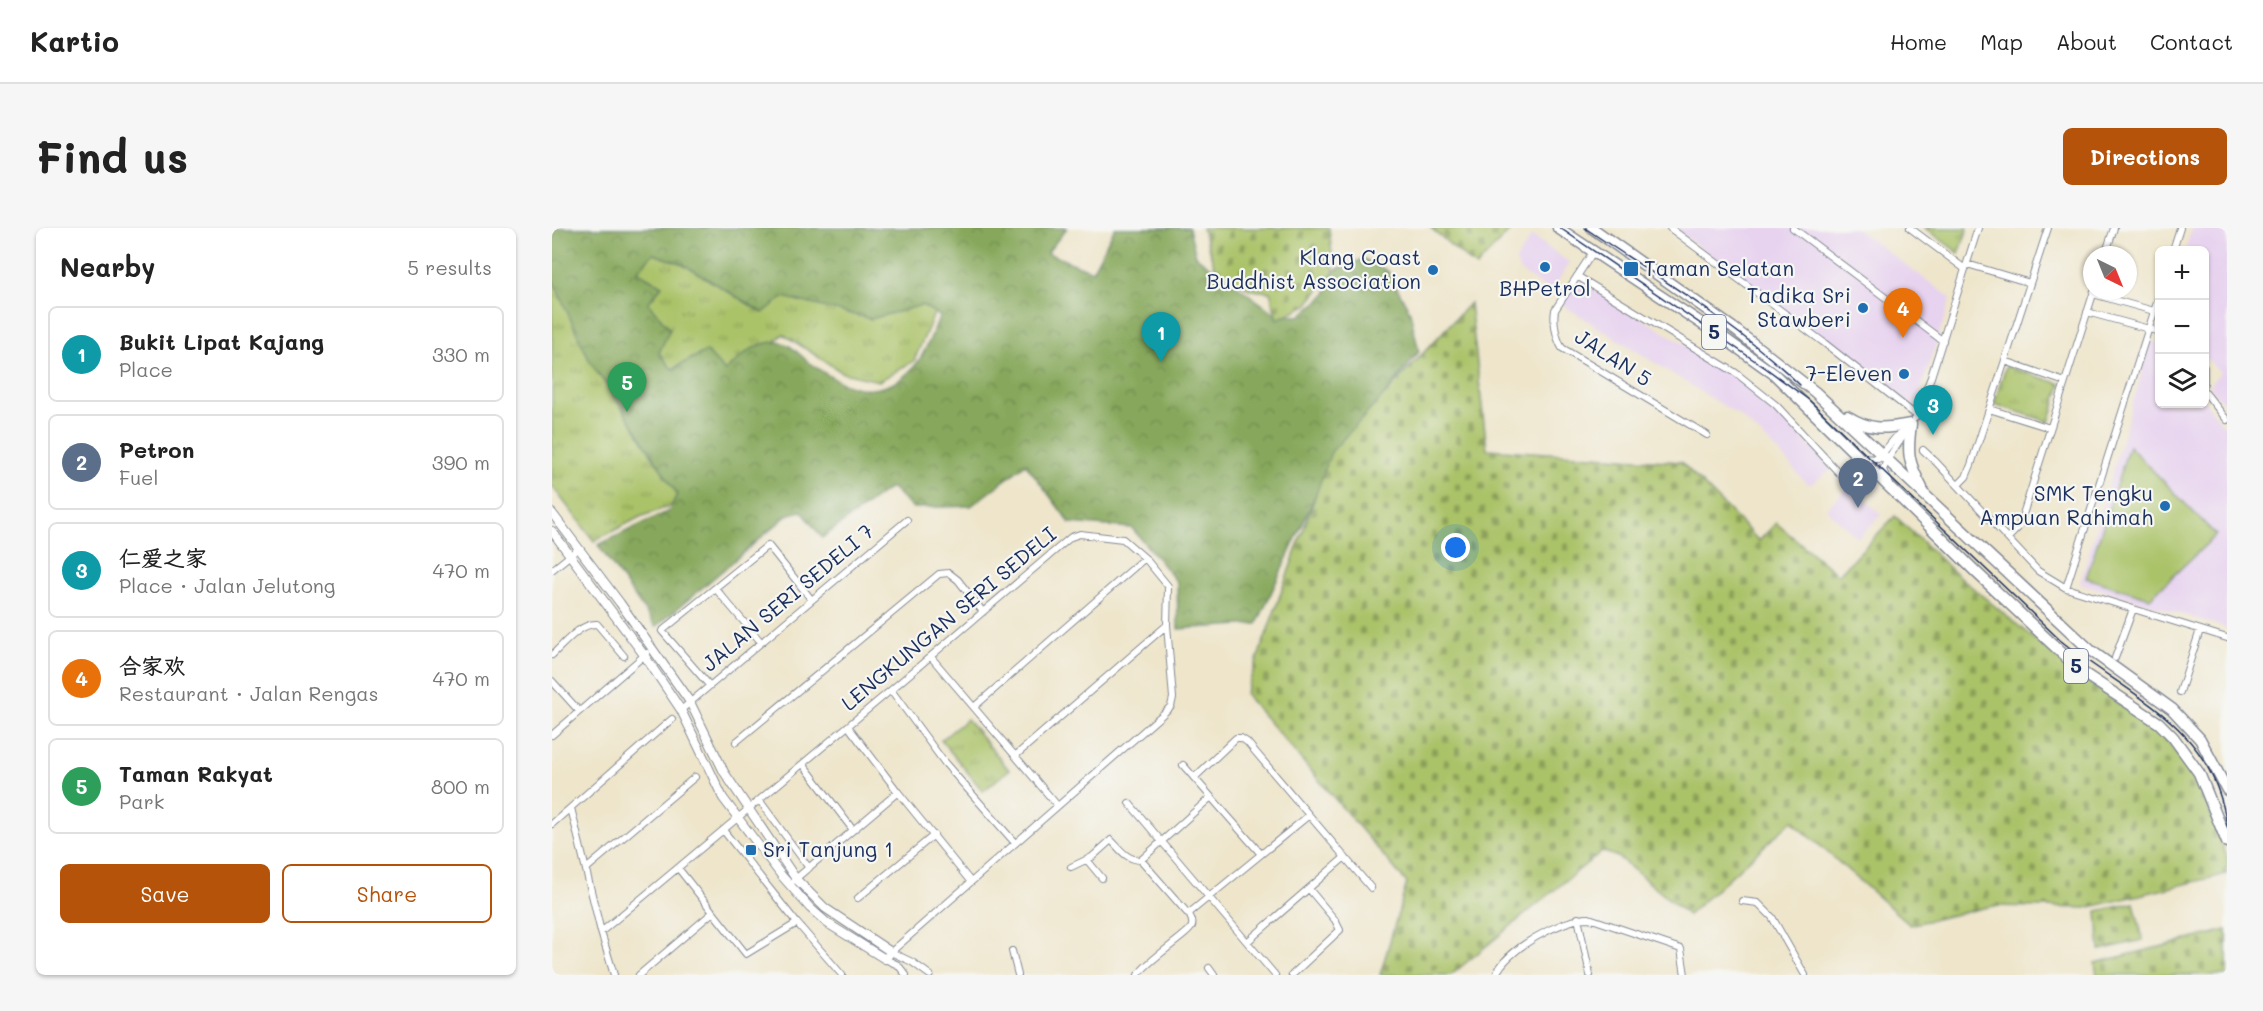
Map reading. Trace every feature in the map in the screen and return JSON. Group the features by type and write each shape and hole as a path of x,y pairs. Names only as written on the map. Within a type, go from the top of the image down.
{"highway":[{"name":"5","path":"1558,228 1728,341 1774,375 2083,673 2159,723 2173,737 2199,773 2227,842"},
{"name":"5","path":"1592,228 1733,328 1815,392 2090,650 2172,709 2200,739 2227,790"},
{"path":"1815,392 1861,424 1884,428 1914,420 1908,449 1909,461 1926,496"}],"street":[{"path":"1670,228 1823,342 1914,420"},
{"path":"1793,228 1943,341"},
{"path":"1910,228 1966,267 2030,283"},
{"path":"1893,490 1883,470 1884,458 1914,420 1943,341 1978,228"},
{"path":"1959,485 1966,477 2048,228"},
{"path":"2108,246 2114,228"},
{"path":"2174,246 2180,228"},
{"name":"JALAN 5","path":"1593,252 1558,305 1554,315 1562,348 1707,435"},
{"path":"1577,276 1737,373 1776,405 1840,474 1858,455 1874,460 1884,458"},
{"path":"2008,538 2019,527 2091,300"},
{"path":"2117,300 2154,311"},
{"path":"2066,588 2158,300"},
{"path":"2087,312 2155,331"},
{"path":"2005,361 2065,382"},
{"path":"2209,398 2227,420"},
{"path":"1989,408 2050,428"},
{"path":"1923,450 1959,485 2038,571 2066,588 2227,638"},
{"path":"552,513 690,702 723,772 810,908 827,923 888,955 912,962 930,975"},
{"name":"JALAN SERI SEDELI 7","path":"681,710 907,520"},
{"path":"552,531 644,655 681,710 723,798 792,882"},
{"name":"LENGKUNGAN SERI SEDELI","path":"601,932 760,801 1071,537 1080,534 1123,539 1145,558 1168,586 1167,625 1173,698 1171,706 888,955"},
{"path":"709,685 662,631 768,545 811,599"},
{"path":"553,566 578,549"},
{"path":"974,707 1145,558"},
{"path":"736,742 939,574 949,573 958,580 983,612"},
{"path":"715,588 761,642"},
{"path":"2115,658 2133,609"},
{"path":"552,655 581,628 597,624 624,656"},
{"path":"1015,756 1167,625"},
{"path":"2180,692 2200,630"},
{"path":"552,735 652,648"},
{"path":"931,657 1057,805"},
{"path":"552,681 579,711"},
{"path":"891,690 944,762 1014,843"},
{"path":"552,824 672,719"},
{"path":"848,726 970,881"},
{"path":"1194,778 1236,738 1241,738 1371,888"},
{"path":"803,764 853,830"},
{"path":"1183,765 1261,854"},
{"path":"586,869 695,777"},
{"path":"792,882 898,792"},
{"path":"1071,867 1087,860 1111,840 1127,857 1140,860 1211,797"},
{"path":"760,801 809,868"},
{"path":"1129,803 1275,975"},
{"path":"571,808 601,932 614,975"},
{"path":"1188,914 1308,816"},
{"path":"723,830 842,975"},
{"path":"858,898 934,835"},
{"path":"1247,942 1345,857"},
{"path":"1087,860 1102,878"},
{"path":"1138,975 1149,962 1192,927 1193,923 1188,914 1140,860"},
{"path":"678,868 746,954 797,923"},
{"path":"1292,975 1340,930 1335,920 1309,889"},
{"path":"1742,902 1758,903 1772,917 1805,975"},
{"path":"639,975 712,912"},
{"path":"1578,918 1590,975"},
{"path":"1496,975 1503,963 1534,937 1551,927 1578,918 1589,918 1674,945 1681,949 1683,954 1685,975"},
{"path":"1012,951 1018,975"},
{"path":"888,955 906,975"},
{"path":"1209,968 1214,975"}],"shaded area":[{"path":"1674,228 1855,228 1951,298 1915,408"},
{"path":"2192,228 2227,228 2227,407 2209,386 2220,372 2209,361 2209,246 2186,246"},
{"path":"1532,236 1570,263 1550,292 1519,270 1516,260"},
{"path":"1578,280 1735,375 1772,405 1832,469 1811,484 1807,484 1775,448 1740,416 1561,304"},
{"name":"SMK Tengku Ampuan Rahimah","path":"2151,341 2155,342 2155,408 2209,407 2227,429 2227,628 2080,583"},
{"path":"1851,484 1881,515 1858,538 1826,509"}],"green space":[{"path":"552,228 959,255 914,361 879,381 843,373 783,334 670,443 690,499 640,517 594,541 552,486"},
{"path":"552,228 1067,228 1047,253 1092,271 1115,228 1189,228 1196,256 1277,315 1300,316 1326,294 1334,270 1364,259 1388,271 1410,312 1419,352 1332,459 1257,624 1178,629 1177,582 1132,528 1070,523 1026,464 971,506 913,508 891,487 822,538 802,511 789,514 656,627 598,545 669,511 677,494 590,362 552,278","holes":["653,254 683,264 763,313 783,297 871,319 922,305 940,316 918,362 892,384 879,388 866,389 838,381 781,342 755,347 725,371 706,351 672,369 659,353 670,329 648,303 662,286 637,271"]},
{"path":"1202,228 1329,228 1334,272 1307,305 1277,319 1270,292 1251,290 1216,271"},
{"path":"1431,228 1512,228 1476,267"},
{"path":"1925,228 1968,228 1959,253"},
{"path":"1470,303 1487,449 1681,462 1759,541 1776,523 1838,575 1895,516 1955,573 2074,672 2164,736 2181,758 2203,794 2227,857 2227,874 2086,908 1992,906 1910,925 1792,821 1688,915 1618,857 1602,851 1451,975 1380,975 1407,883 1245,694 1331,452"},
{"path":"2006,366 2061,384 2049,422 1994,404"},
{"path":"2129,446 2216,535 2150,598 2086,578"},
{"path":"967,719 1009,770 983,791 941,740"},
{"path":"2134,903 2143,940 2100,950 2097,911"},
{"path":"2227,930 2227,975 2097,975 2095,963"}],"tram line":[{"path":"1560,228 1809,400 2060,640 2164,716 2186,737 2205,762 2218,791 2227,826"},
{"path":"1585,228 1723,321 1750,341 1800,385"}],"place":[{"name":"BHPetrol","path":"1545,267"},
{"name":"Taman Selatan","path":"1631,269"},
{"name":"Klang Coast Buddhist Association","path":"1433,270"},
{"name":"Tadika Sri Stawberi","path":"1863,308"},
{"name":"合家欢","path":"1903,338"},
{"name":"Bukit Lipat Kajang","path":"1161,362"},
{"name":"7-Eleven","path":"1904,374"},
{"name":"Taman Rakyat","path":"627,412"},
{"name":"仁爱之家","path":"1933,435"},
{"name":"SMK Tengku Ampuan Rahimah","path":"2165,506"},
{"name":"Petron","path":"1858,508"},
{"name":"Sri Tanjung 1","path":"751,850"}]}
